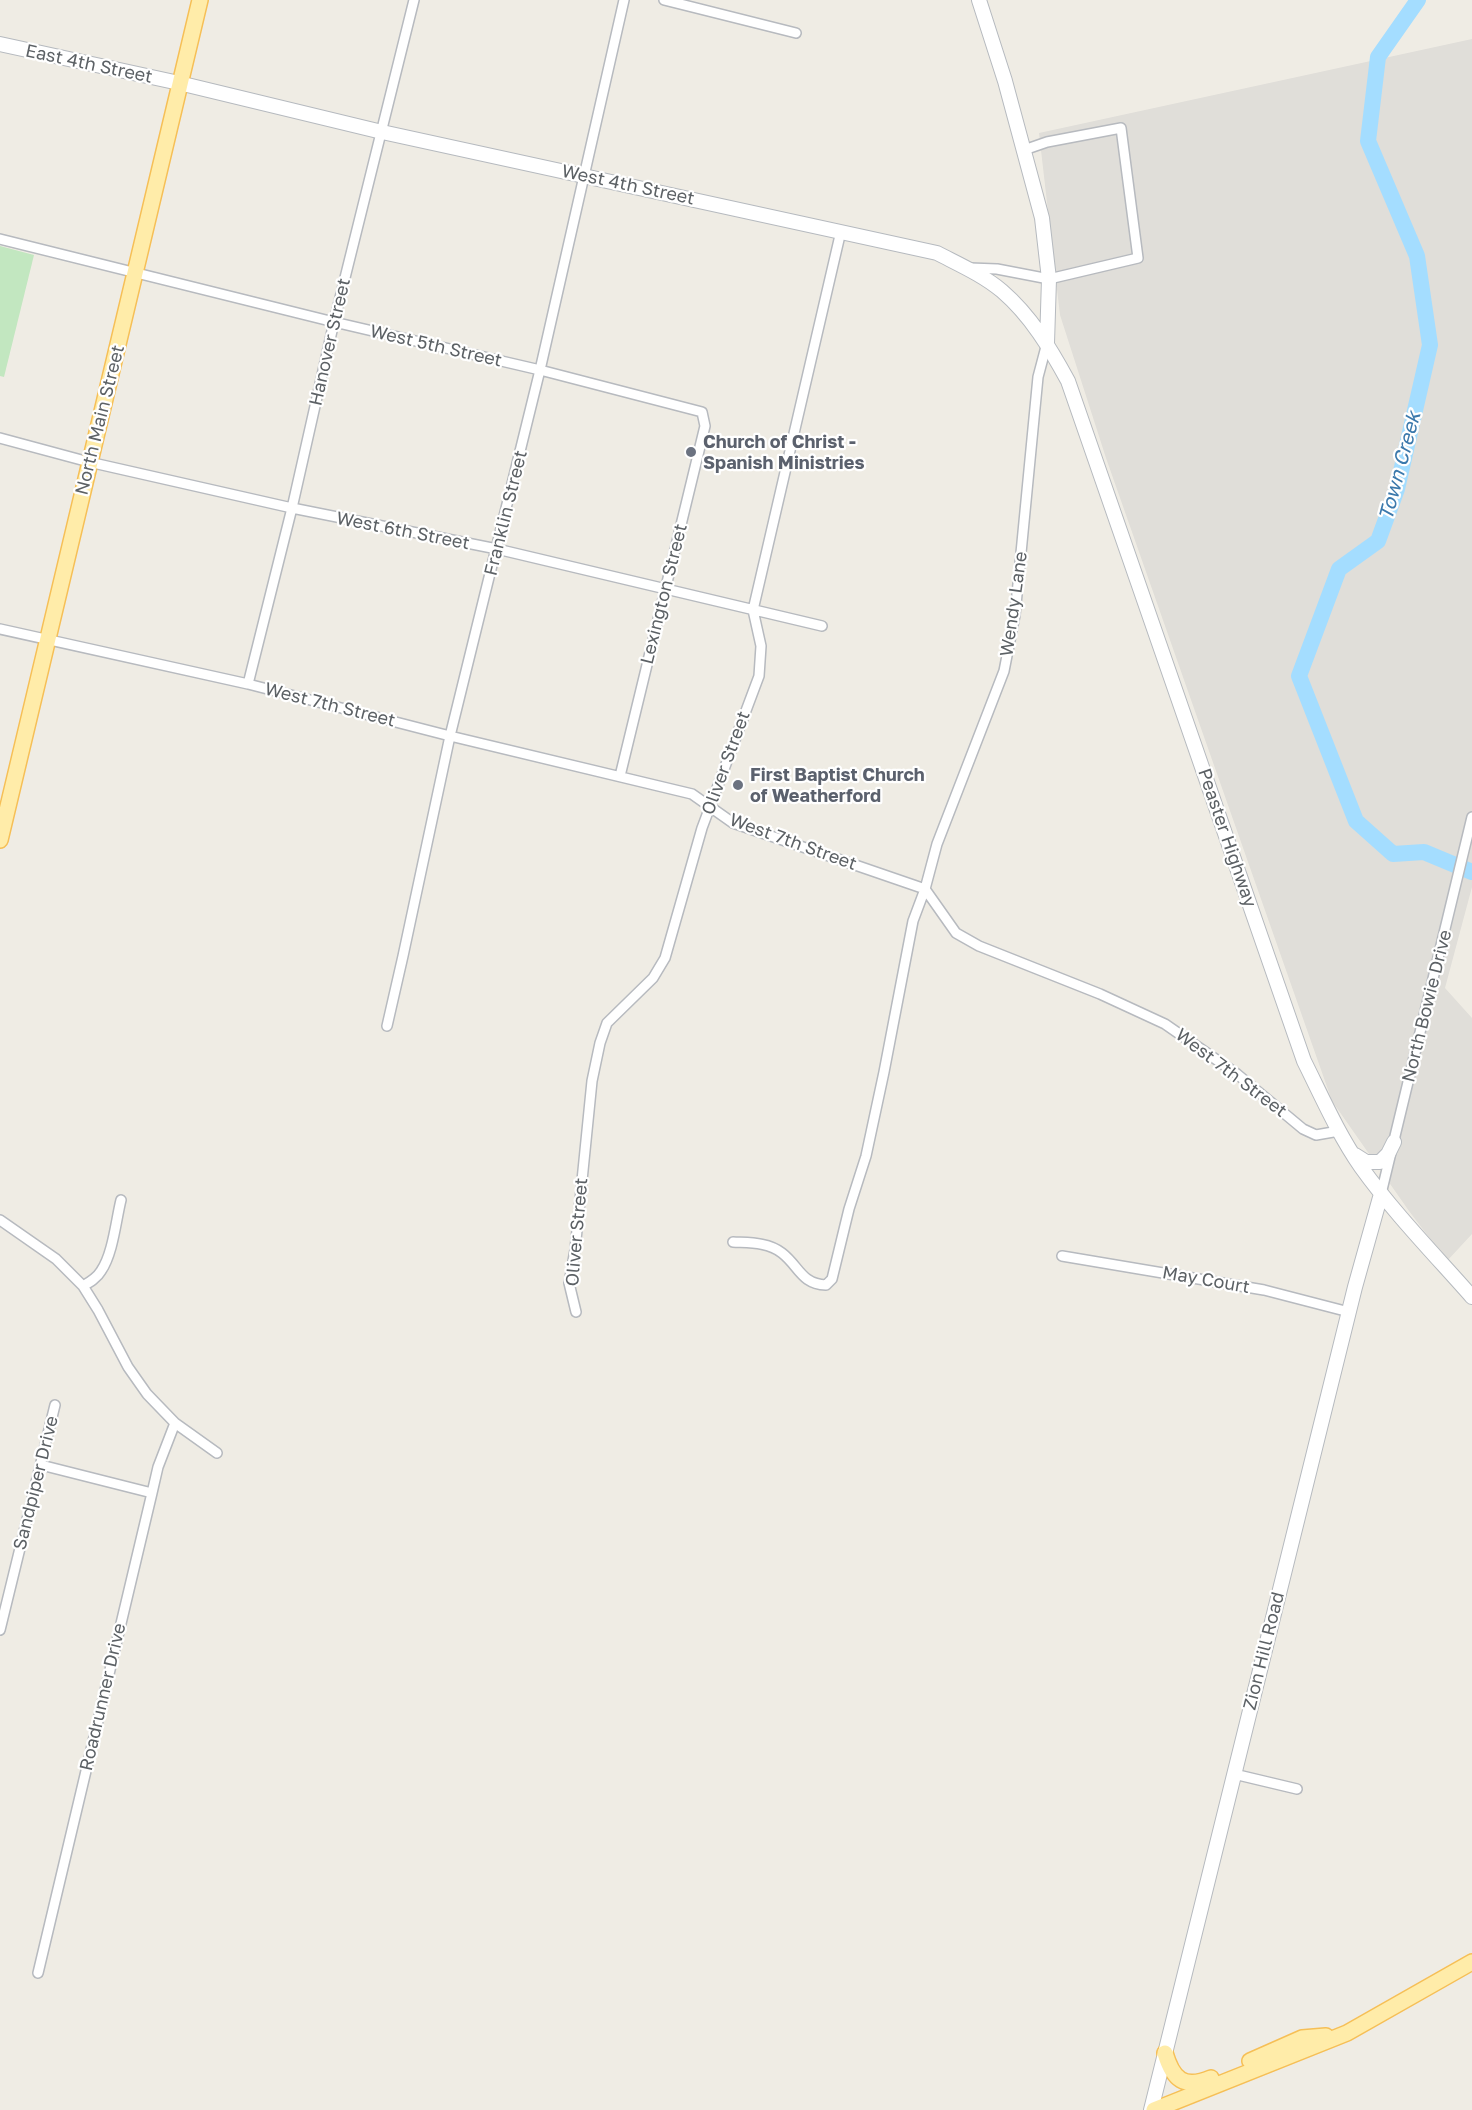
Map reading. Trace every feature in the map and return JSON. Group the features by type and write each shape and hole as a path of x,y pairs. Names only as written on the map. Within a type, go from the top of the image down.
{"main road":[{"name":"North Main Street","path":"1,832 200,0"},
{"path":"979,0 1005,81 1042,218 1049,279 1047,343"},
{"name":"East 4th Street","path":"0,44 179,83"},
{"name":"West 4th Street","path":"179,83 382,132 937,253 1000,290 1026,315 1047,343"},
{"name":"Peaster Highway","path":"1047,343 1068,381 1304,1061 1353,1154 1382,1194 1472,1297"},
{"path":"1353,1154 1366,1162 1380,1162 1388,1154 1394,1142"},
{"name":"Zion Hill Road","path":"1152,2110 1349,1312 1382,1194"},
{"path":"1371,1229 1380,1219 1388,1217 1397,1217 1406,1222"},
{"path":"1152,2110 1347,2033 1472,1962"},
{"path":"1165,2053 1173,2074 1189,2084 1202,2081 1302,2038 1347,2033"}],"street":[{"name":"Hanover Street","path":"248,684 292,508 334,322 414,0"},
{"name":"Franklin Street","path":"387,1026 450,736 540,370 624,0"},
{"path":"664,0 796,33"},
{"path":"964,268 997,269 1049,279 1138,258 1121,128 1047,142 1024,150"},
{"name":"Oliver Street","path":"576,1312 569,1283 592,1081 600,1043 607,1023 653,978 665,958 702,828 759,676 761,646 753,610 841,231"},
{"name":"West 5th Street","path":"0,239 334,322 540,370 702,412"},
{"name":"Wendy Lane","path":"732,1242 771,1246 783,1253 807,1280 817,1285 826,1285 832,1279 870,1135 913,921 938,844 1004,671 1016,615 1038,377 1047,343"},
{"name":"Lexington Street","path":"620,776 705,426 702,412"},
{"name":"West 6th Street","path":"0,438 89,462 292,508 497,549 822,626"},
{"name":"West 7th Street","path":"0,628 248,684 450,736 692,794 732,823 925,889 956,933 979,946 1100,994 1165,1024 1238,1074 1303,1129 1316,1135 1339,1131"},
{"name":"North Bowie Drive","path":"1382,1194 1472,817"},
{"path":"83,1286 95,1279 102,1270 108,1256 121,1200"},
{"path":"0,1220 56,1259 83,1286 128,1367 147,1394 175,1423 217,1453"},
{"name":"May Court","path":"1062,1256 1264,1290 1349,1312"},
{"name":"Sandpiper Drive","path":"0,1630 55,1405"},
{"name":"Roadrunner Drive","path":"38,1973 152,1493 175,1423"},
{"path":"41,1465 152,1493"},
{"path":"1234,1774 1297,1790"}],"shaded area":[{"path":"1472,39 1472,887 1445,988 1472,1018 1472,1234 1447,1261 1332,1101 1106,458 1060,315 1039,133"}],"green space":[{"path":"0,246 34,255 4,377 0,376"}],"waterway":[{"name":"Town Creek","path":"1418,0 1378,57 1368,141 1417,256 1430,345 1397,489 1378,541 1339,569 1299,676 1356,821 1393,854 1424,852 1472,872"}],"place":[{"name":"Church of Christ - Spanish Ministries","path":"691,452"},
{"name":"First Baptist Church of Weatherford","path":"738,785"}]}
